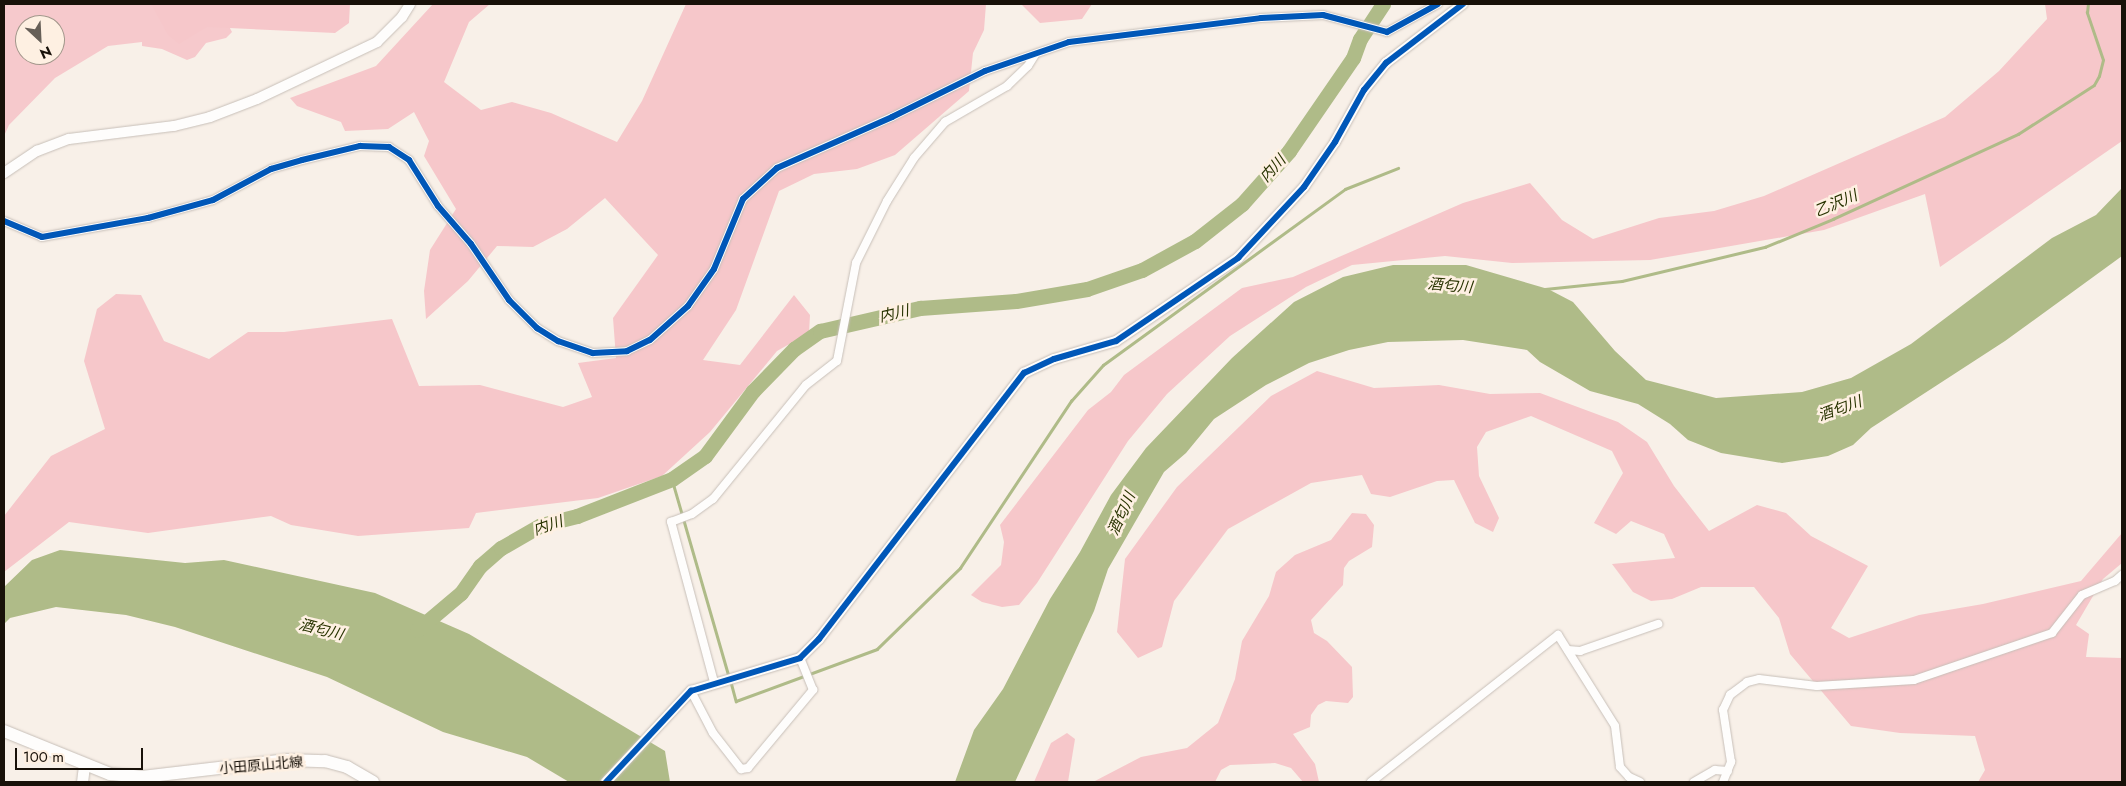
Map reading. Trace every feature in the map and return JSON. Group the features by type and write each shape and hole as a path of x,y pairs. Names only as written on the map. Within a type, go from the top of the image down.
{"main road":[{"name":"小田原山北線","path":"4,731 110,774 142,777 287,760 325,761 347,768 373,782"},
{"path":"82,782 84,765"}],"street":[{"path":"4,173 37,151 69,139 174,126 210,117 257,99 377,42 402,18 410,4"},
{"path":"4,221 42,237 148,218 212,200 271,169 294,162 360,146 389,147 409,160 438,206 471,244 510,300 537,328 558,341 593,353 627,351 650,340 688,306 714,269 743,199 777,168 892,117 985,71 1069,42 1228,21 1308,14 1352,20 1387,32 1438,4"},
{"path":"606,782 680,703 693,693 714,682 802,661 1024,373 1054,359 1116,341 1238,258 1304,187 1335,142 1364,90 1386,63 1463,4"},
{"path":"714,682 671,522 692,514 713,499 806,385 838,361 856,263 887,201 914,158 945,122 1007,86 1028,66 1035,55"},
{"path":"1723,782 1728,771 1730,750 1723,710 1730,695 1747,682 1759,680 1817,686 1914,680 2052,632 2082,595 2115,581 2122,575"},
{"path":"1568,650 1580,650 1658,624"},
{"path":"1371,782 1558,635 1615,726 1620,767 1629,777 1640,782"},
{"path":"693,693 713,733 740,769 748,768 813,690 802,661"},
{"path":"1694,782 1716,770 1728,771"}],"shaded area":[{"path":"4,4 221,4 221,11 232,32 226,38 206,43 195,57 187,60 162,49 142,46 142,42 108,46 55,78 9,125 4,136"},
{"path":"151,4 350,4 349,23 335,33 207,27 179,44 168,35"},
{"path":"433,4 490,4 469,22 444,82 481,110 512,102 551,113 617,142 642,101 686,4 986,4 984,30 973,53 969,91 895,155 857,169 814,174 779,191 736,310 703,360 740,365 794,295 810,315 809,333 777,351 710,432 662,476 598,498 476,513 469,528 358,536 291,525 271,516 148,533 69,522 4,572 4,516 51,456 105,429 84,361 97,309 116,294 141,295 164,341 209,359 248,332 284,332 392,319 419,386 480,385 563,407 592,397 578,363 616,358 613,318 658,255 605,198 567,229 533,247 497,246 468,281 426,319 424,291 430,250 456,209 424,156 429,141 414,112 388,129 345,131 341,122 297,106 290,98 376,66"},
{"path":"1021,4 1092,4 1082,19 1040,23"},
{"path":"2045,4 2122,4 2122,141 1940,267 1925,194 1824,230 1650,260 1512,263 1445,256 1352,265 1306,287 1230,336 1167,394 1128,441 1037,583 1019,605 1002,607 982,602 971,595 1001,565 1004,542 1000,525 1088,410 1111,392 1124,375 1242,288 1293,277 1463,203 1530,183 1562,220 1593,239 1659,218 1714,211 1764,196 1945,117 1999,71 2047,19"},
{"path":"1317,371 1374,388 1439,385 1490,394 1540,393 1618,422 1647,442 1674,486 1709,531 1757,505 1786,513 1811,536 1868,566 1831,628 1849,638 1919,615 1983,604 2081,581 2122,533 2122,563 2103,579 2076,625 2089,634 2086,657 2122,658 2122,782 1978,782 1985,770 1975,736 1900,733 1851,726 1790,654 1779,618 1754,587 1701,587 1672,599 1651,601 1633,592 1612,564 1675,558 1664,534 1631,521 1616,534 1594,523 1623,473 1612,451 1531,416 1486,432 1477,447 1479,476 1499,518 1493,532 1475,523 1454,480 1437,481 1390,497 1371,494 1362,475 1311,483 1228,529 1174,601 1162,647 1138,658 1117,632 1125,559 1177,487 1271,396"},
{"path":"1352,513 1366,514 1374,525 1372,547 1349,561 1344,568 1343,585 1311,620 1314,633 1327,641 1352,667 1353,697 1348,703 1326,701 1318,705 1311,715 1310,727 1293,734 1315,764 1319,782 1303,782 1291,768 1275,763 1230,765 1221,770 1215,782 1093,782 1141,757 1187,748 1218,723 1235,679 1242,641 1269,596 1276,572 1295,555 1331,540"},
{"path":"1067,733 1075,739 1068,782 1034,782 1051,743"}],"water":[{"name":"酒匂川","path":"2122,188 2122,256 2005,341 1871,428 1853,445 1828,456 1782,463 1721,453 1688,440 1670,424 1638,404 1590,391 1540,362 1527,350 1463,340 1388,342 1349,350 1309,363 1266,385 1214,419 1186,453 1164,472 1108,569 1094,611 1015,782 955,782 974,730 1003,689 1050,599 1080,552 1111,495 1146,448 1232,358 1294,302 1343,277 1393,265 1466,265 1548,289 1573,302 1615,351 1646,380 1716,398 1802,392 1851,378 1911,344 2052,238 2096,215"},
{"name":"酒匂川","path":"60,550 185,563 224,560 375,593 469,634 665,751 670,782 569,782 527,757 443,732 327,677 175,627 126,615 56,607 10,618 4,624 4,587 32,560"}],"waterway":[{"name":"内川","path":"417,630 461,593 480,566 501,548 541,525 577,516 672,479 705,456 753,391 794,349 820,331 920,308 1016,301 1087,289 1142,270 1195,241 1242,204 1289,151 1353,58 1360,39 1383,4"},
{"name":"乙沢川","path":"1545,289 1622,281 1765,247 1833,219 2018,134 2094,85 2099,76 2103,60 2087,13 2088,4"},
{"path":"731,682 736,701 877,649 960,568 1071,401 1103,365 1345,189 1398,168"},
{"path":"672,479 729,677"}],"cycle path":[{"path":"4,221 42,237 148,218 213,200 271,169 360,146 389,147 409,160 438,206 471,244 509,300 537,328 558,341 593,353 627,351 650,340 688,306 714,269 743,199 777,168 892,117 985,71 1069,42 1261,18 1323,15 1387,32 1438,4"},
{"path":"606,782 691,691 800,658 819,639 1024,373 1054,359 1116,341 1238,258 1304,187 1335,142 1364,90 1386,63 1463,4"}]}
